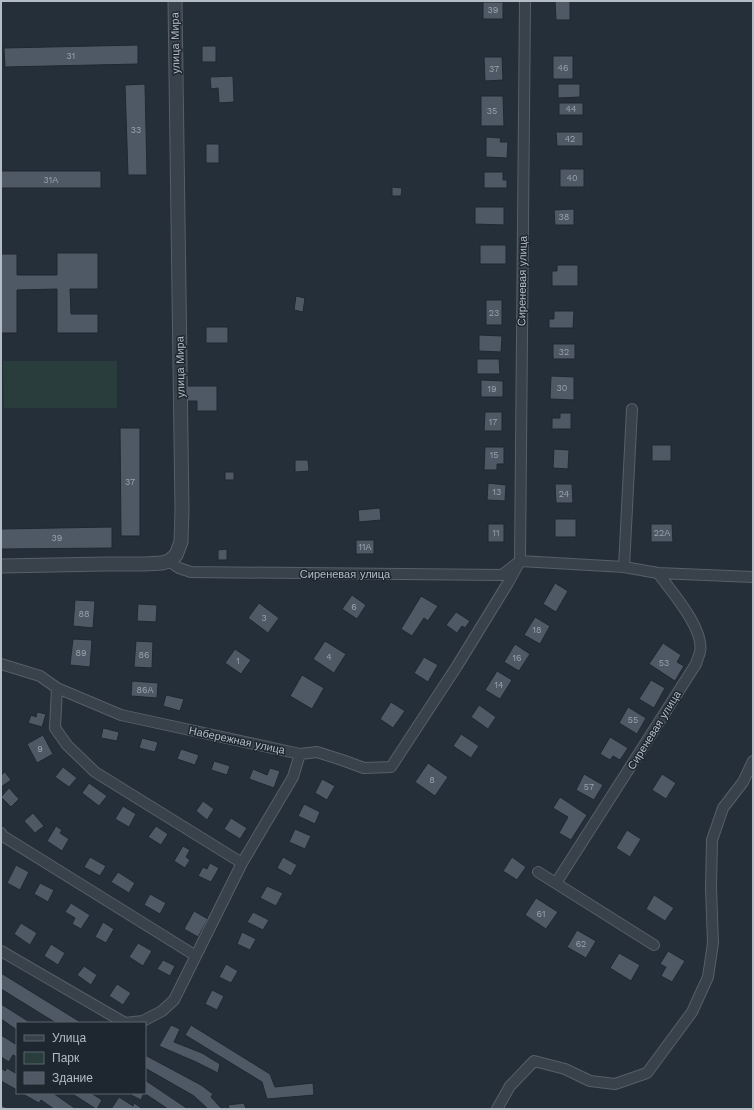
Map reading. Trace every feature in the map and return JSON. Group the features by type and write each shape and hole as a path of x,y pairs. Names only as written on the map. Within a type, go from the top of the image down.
{"street":[{"name":"улица Мира","path":"169,561 176,556 181,542 182,510 174,1"},
{"name":"Сиреневая улица","path":"300,754 317,752 364,768 390,767 457,666 508,584 520,561 525,1"},
{"path":"624,567 632,409"},
{"name":"Сиреневая улица","path":"169,561 179,568 191,572 502,575 520,561"},
{"path":"1,566 144,564 169,561"},
{"path":"520,561 624,567 658,573 753,577"},
{"name":"Сиреневая улица","path":"556,883 696,664 700,651 699,639 685,609 658,573"},
{"name":"Набережная улица","path":"1,664 40,676 57,688 121,715 300,754 292,777 242,863 174,1000 162,1011 143,1022"},
{"path":"57,688 55,728 67,745 95,772 242,863"},
{"path":"496,1109 510,1086 534,1061 565,1069 590,1081 616,1084 647,1073 692,1012 708,977 713,943 711,888 712,840 723,808 743,782 753,761"},
{"path":"1,833 196,956"},
{"path":"538,872 654,945"},
{"name":"Набережная улица","path":"1,951 123,1022"}],"green space":[{"path":"3,361 117,361 117,408 4,408"}],"building":[{"path":"555,1 570,1 570,20 556,20"},
{"path":"483,2 503,2 503,19 483,19"},
{"path":"138,45 138,64 5,67 4,48"},
{"path":"202,46 216,46 216,62 202,62"},
{"path":"553,56 573,56 573,79 553,79"},
{"path":"484,57 502,57 503,80 485,81"},
{"path":"233,76 234,102 219,103 218,88 211,89 210,77"},
{"path":"145,84 147,175 128,175 125,85"},
{"path":"558,84 580,84 580,97 558,98"},
{"path":"481,96 503,96 504,126 481,126"},
{"path":"559,103 583,103 583,115 559,115"},
{"path":"556,132 583,132 583,146 557,146"},
{"path":"486,137 501,138 500,142 508,142 507,158 486,157"},
{"path":"206,144 219,144 219,163 206,163"},
{"path":"560,169 584,169 584,187 560,187"},
{"path":"1,171 101,171 101,188 1,188"},
{"path":"484,172 503,172 503,180 507,180 507,188 484,188"},
{"path":"392,187 402,188 401,196 392,196"},
{"path":"475,207 504,207 504,225 475,224"},
{"path":"574,209 574,225 555,225 554,210"},
{"path":"480,245 506,245 506,264 480,264"},
{"path":"57,253 98,253 98,289 70,289 71,314 98,314 98,333 57,333 57,289 17,290 17,333 1,333 1,254 17,254 17,275 57,275"},
{"path":"557,265 578,265 578,286 552,286 552,271 557,271"},
{"path":"296,296 305,298 303,312 294,310"},
{"path":"486,300 502,300 502,325 486,325"},
{"path":"554,311 574,311 573,328 549,328 549,319 554,319"},
{"path":"206,327 228,327 228,343 206,343"},
{"path":"479,335 502,336 501,352 479,351"},
{"path":"553,344 575,344 575,359 553,359"},
{"path":"477,359 499,359 500,374 477,374"},
{"path":"551,376 574,377 574,400 550,399"},
{"path":"481,380 503,381 503,397 481,397"},
{"path":"186,386 217,386 217,411 197,411 197,401 186,401"},
{"path":"485,412 502,412 502,431 484,431"},
{"path":"560,413 571,413 571,429 552,429 552,418 560,418"},
{"path":"120,428 140,428 140,536 121,536"},
{"path":"652,445 671,445 671,461 652,461"},
{"path":"485,447 504,447 504,464 497,464 497,470 484,470"},
{"path":"554,449 569,450 568,469 553,468"},
{"path":"295,460 308,460 309,471 295,472"},
{"path":"225,472 234,472 234,480 225,480"},
{"path":"488,483 506,485 505,501 487,500"},
{"path":"555,484 572,484 573,503 556,503"},
{"path":"380,508 381,520 359,522 358,510"},
{"path":"555,519 576,519 576,537 555,537"},
{"path":"488,524 504,524 504,542 488,542"},
{"path":"651,524 672,524 673,542 651,542"},
{"path":"112,527 112,548 1,549 1,529"},
{"path":"356,540 374,540 374,554 356,554"},
{"path":"227,549 227,560 218,560 218,550"},
{"path":"555,583 568,591 556,612 543,604"},
{"path":"352,595 366,605 357,619 342,609"},
{"path":"421,596 438,606 428,621 424,618 412,636 401,629"},
{"path":"75,600 95,601 93,628 73,626"},
{"path":"259,603 279,618 268,633 248,618"},
{"path":"138,604 157,605 156,622 137,621"},
{"path":"456,612 470,621 465,628 462,626 457,633 446,625"},
{"path":"535,617 550,626 540,644 524,635"},
{"path":"73,639 92,640 90,667 70,665"},
{"path":"136,641 153,642 152,668 134,667"},
{"path":"325,641 346,654 334,673 313,659"},
{"path":"663,643 681,655 677,662 684,666 675,681 649,664"},
{"path":"515,644 530,654 519,671 504,662"},
{"path":"235,649 251,660 241,674 225,663"},
{"path":"424,657 438,665 428,682 414,673"},
{"path":"497,671 512,680 500,699 485,690"},
{"path":"302,675 324,688 312,709 290,696"},
{"path":"651,680 665,688 654,708 639,699"},
{"path":"132,681 158,683 157,698 131,696"},
{"path":"166,695 184,699 180,711 163,706"},
{"path":"391,702 405,711 393,728 380,719"},
{"path":"479,705 496,717 488,729 471,717"},
{"path":"628,707 646,718 637,734 619,723"},
{"path":"37,712 46,714 42,727 28,723 31,715 36,717"},
{"path":"103,728 119,732 117,741 101,738"},
{"path":"461,734 479,746 471,758 453,746"},
{"path":"43,735 53,754 37,763 27,744"},
{"path":"610,737 628,748 620,760 613,756 610,760 600,754"},
{"path":"142,738 158,742 155,752 139,748"},
{"path":"181,749 199,755 195,765 177,759"},
{"path":"214,761 230,766 227,775 211,770"},
{"path":"428,763 448,777 435,796 415,782"},
{"path":"63,767 77,778 69,787 55,777"},
{"path":"270,768 280,771 274,788 249,779 253,769 267,775"},
{"path":"5,772 11,780 1,787 1,775"},
{"path":"584,774 603,785 594,800 576,790"},
{"path":"662,774 676,783 666,799 652,790"},
{"path":"322,779 335,786 327,800 315,793"},
{"path":"89,783 107,796 99,806 82,793"},
{"path":"9,788 19,799 11,807 1,797"},
{"path":"560,797 587,815 571,840 559,833 568,817 553,808"},
{"path":"203,801 214,809 207,820 196,811"},
{"path":"304,804 320,812 315,824 298,816"},
{"path":"123,806 136,814 129,827 115,819"},
{"path":"33,813 44,826 35,833 24,821"},
{"path":"231,818 247,828 240,839 224,829"},
{"path":"56,826 62,830 60,833 69,839 62,851 47,841"},
{"path":"156,826 168,834 161,845 148,837"},
{"path":"295,829 311,836 305,849 289,842"},
{"path":"627,830 641,839 630,857 616,848"},
{"path":"183,846 190,850 186,857 190,860 185,868 174,861"},
{"path":"90,857 106,866 100,876 84,867"},
{"path":"283,857 297,865 291,876 277,868"},
{"path":"512,857 526,867 517,880 503,871"},
{"path":"210,863 219,868 211,882 198,876 203,867 207,869"},
{"path":"16,865 29,872 20,890 7,883"},
{"path":"118,872 135,883 129,893 111,882"},
{"path":"40,883 54,890 48,902 34,894"},
{"path":"267,886 283,893 276,906 260,898"},
{"path":"150,894 166,903 160,914 144,905"},
{"path":"654,895 674,908 665,921 646,909"},
{"path":"536,898 558,912 546,929 525,915"},
{"path":"71,903 90,915 81,929 72,924 75,918 65,912"},
{"path":"194,911 208,919 198,937 184,929"},
{"path":"253,912 269,920 263,930 247,922"},
{"path":"103,922 114,929 106,943 95,937"},
{"path":"21,923 37,933 30,945 14,934"},
{"path":"577,930 596,941 586,958 567,947"},
{"path":"242,932 256,939 250,950 237,944"},
{"path":"138,943 152,951 143,966 129,957"},
{"path":"51,944 65,953 58,965 44,956"},
{"path":"668,951 685,961 672,982 661,976 666,967 660,964"},
{"path":"619,953 640,965 631,981 610,968"},
{"path":"163,960 175,966 170,976 157,969"},
{"path":"226,964 238,971 231,983 219,977"},
{"path":"84,966 97,975 91,985 77,975"},
{"path":"1,973 80,1022 54,1022 1,989"},
{"path":"117,984 131,993 123,1005 109,996"},
{"path":"212,990 224,996 217,1010 205,1004"},
{"path":"1,1004 29,1022 16,1022 16,1029 1,1019"},
{"path":"171,1025 180,1029 174,1042 202,1053 220,1064 218,1073 159,1046"},
{"path":"191,1025 270,1074 275,1087 313,1083 314,1095 267,1099 262,1082 185,1035"},
{"path":"1,1035 16,1044 16,1056 13,1055 9,1062 1,1057"},
{"path":"146,1056 201,1085 213,1094 211,1097 222,1109 208,1109 194,1096 146,1069"},
{"path":"1,1068 5,1071 7,1068 16,1073 16,1089 1,1081"},
{"path":"146,1081 188,1109 168,1109 146,1094"},
{"path":"23,1094 54,1094 76,1109 54,1109 41,1100 39,1103"},
{"path":"73,1094 93,1094 102,1100 96,1109"},
{"path":"132,1094 144,1094 141,1100 131,1095"},
{"path":"119,1097 133,1106 134,1103 143,1109 111,1109"},
{"path":"244,1103 246,1109 229,1109 228,1105"},
{"path":"1,1105 9,1109 1,1109"}]}
